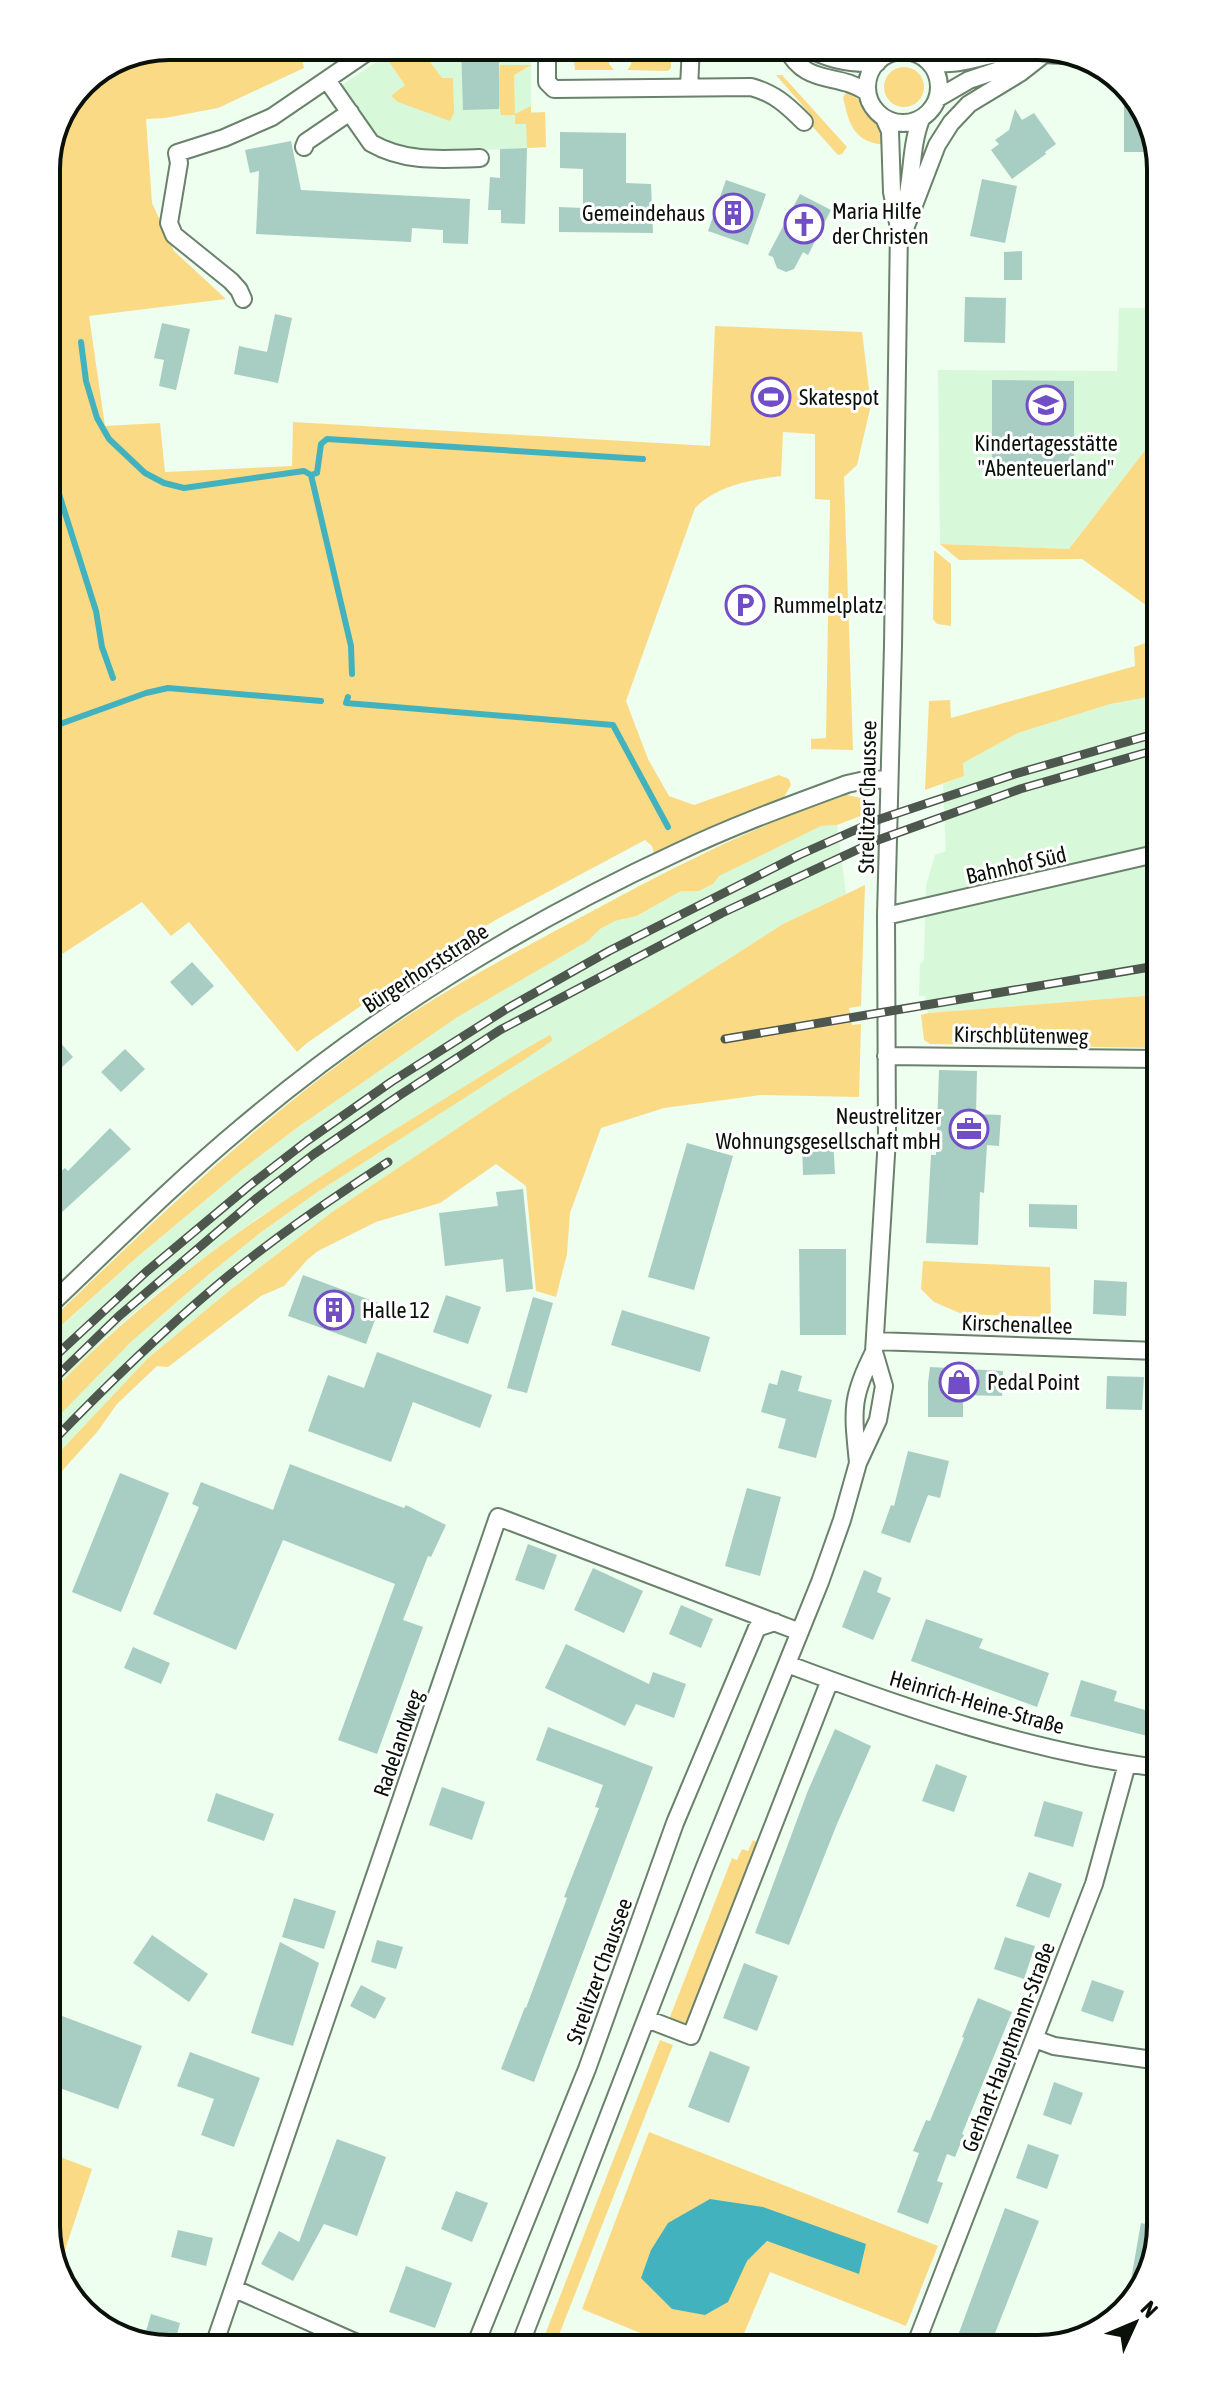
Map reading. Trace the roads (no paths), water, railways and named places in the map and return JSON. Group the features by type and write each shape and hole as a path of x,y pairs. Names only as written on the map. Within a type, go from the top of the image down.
{"street":[{"path":"243,299 231,281 174,235 169,223 179,163 177,153 224,138 272,117 356,60"},
{"path":"547,60 547,82 554,89 751,87 783,101 804,122"},
{"path":"689,88 690,60"},
{"path":"794,60 809,73 858,86 867,92"},
{"path":"841,60 877,63"},
{"path":"880,60 868,78 867,92 872,106 884,118 890,131 892,192 899,236"},
{"path":"929,61 943,65 973,60"},
{"path":"884,118 902,124 921,119 938,98 969,80 999,70 1012,60"},
{"path":"899,236 937,145 951,123 969,104 1037,60"},
{"path":"929,61 939,78 938,98"},
{"path":"327,80 371,143 378,147 420,160 480,158"},
{"path":"304,147 306,142 350,112"},
{"path":"899,236 921,119"},
{"name":"Strelitzer Chaussee","path":"524,2335 704,1869 800,1632 842,1520 858,1463 882,1404 884,1386 874,1346 887,1138 886,916 899,236"},
{"name":"Bürgerhorststraße","path":"60,1295 242,1127 316,1068 423,993 506,942 680,850 847,784 889,779"},
{"name":"Bahnhof Süd","path":"886,916 1147,856"},
{"name":"Kirschblütenweg","path":"886,1056 1147,1059"},
{"name":"Strelitzer Chaussee","path":"858,1463 853,1413 859,1381 874,1346"},
{"name":"Kirschenallee","path":"874,1346 1147,1351"},
{"name":"Radelandweg","path":"218,2335 498,1517 800,1632"},
{"name":"Strelitzer Chaussee","path":"479,2335 587,2069 675,1823 757,1628 775,1622"},
{"name":"Heinrich-Heine-Straße","path":"787,1664 889,1702 1005,1737 1147,1766"},
{"path":"647,2019 691,2036 830,1680"},
{"name":"Gerhart-Hauptmann-Straße","path":"919,2335 1094,1884 1127,1764"},
{"path":"1035,2039 1054,2046 1147,2059"},
{"path":"235,2289 339,2335"}],"water":[{"path":"710,2199 763,2207 866,2244 859,2274 767,2241 747,2261 728,2302 705,2315 672,2309 641,2278 651,2250 668,2223"}],"waterway":[{"path":"81,342 86,381 97,418 109,439 145,473 164,483 184,488 304,471 311,475 351,646 352,674"},
{"path":"311,475 317,473 321,444 327,439 643,459"},
{"path":"60,497 96,611 102,647 113,678"},
{"path":"60,724 168,688 321,701"},
{"path":"348,697 346,703 613,725 668,827"}],"railway":[{"path":"60,1352 146,1272 307,1141 391,1082 508,1008 609,951 799,855 880,819 1015,774 1147,736"},
{"path":"60,1373 119,1316 257,1198 314,1154 500,1030 722,913 878,840 1020,789 1147,752"},
{"path":"725,1039 1147,968"},
{"path":"60,1434 172,1324 215,1287 299,1222 388,1162"}],"place":[{"name":"Gemeindehaus","path":"733,213"},
{"name":"Maria Hilfe der Christen","path":"804,224"},
{"name":"Skatespot","path":"771,397"},
{"name":"Kindertagesstätte \"Abenteuerland\"","path":"1046,405"},
{"name":"Rummelplatz","path":"745,605"},
{"name":"Neustrelitzer Wohnungsgesellschaft mbH","path":"969,1129"},
{"name":"Halle 12","path":"334,1310"},
{"name":"Pedal Point","path":"959,1382"}]}
